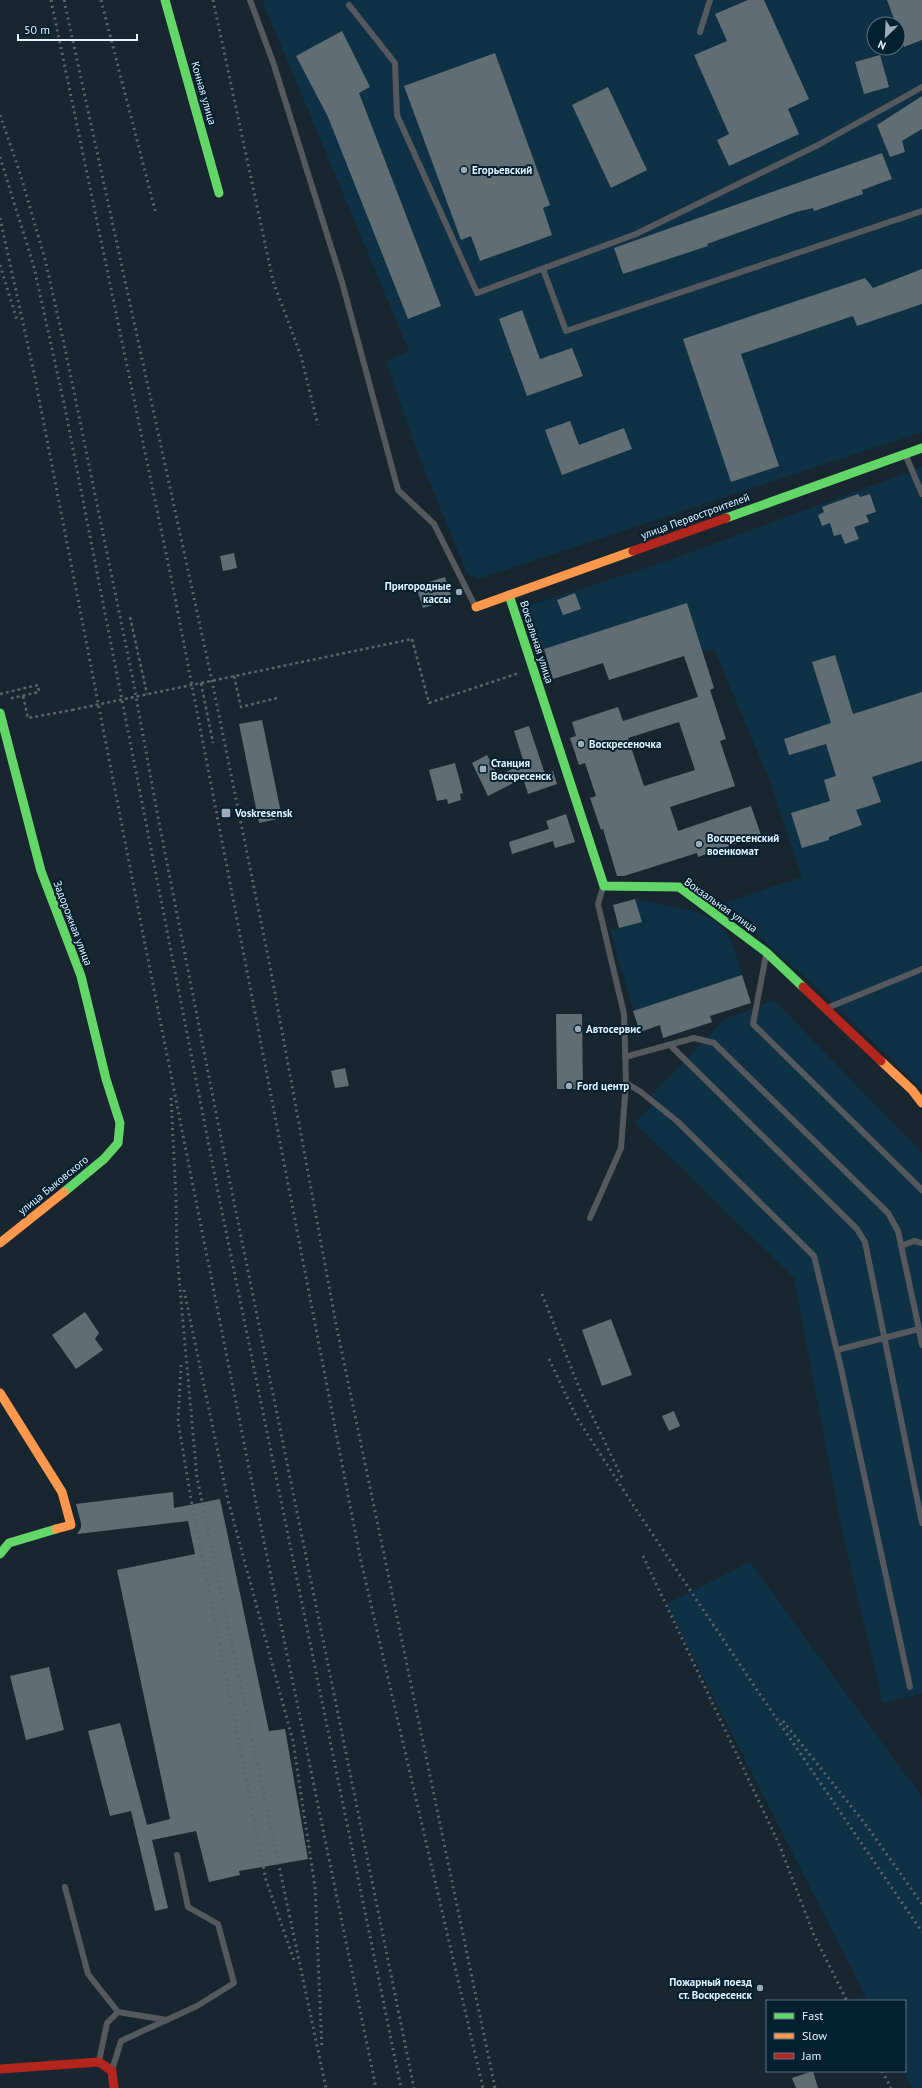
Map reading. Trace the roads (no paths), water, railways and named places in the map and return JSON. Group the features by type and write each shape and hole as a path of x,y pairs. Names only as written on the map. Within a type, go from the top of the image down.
{"street":[{"name":"Конная улица","path":"164,0 219,193"},
{"name":"улица Первостроителей","path":"476,607 922,448"},
{"name":"Вокзальная улица","path":"508,595 604,886 679,887 766,952 912,1090 922,1104"},
{"name":"Задорожная улица","path":"0,713 41,871 81,976 106,1079 120,1123 118,1143"},
{"name":"улица Быковского","path":"0,1243 104,1159 118,1143"},
{"path":"0,1394 62,1492 71,1525 9,1542 0,1554"},
{"path":"0,2070 99,2062 112,2071 114,2088"}],"lane":[{"path":"250,0 274,62 342,282 398,490 434,524 476,607"},
{"path":"700,32 710,0"},
{"path":"349,5 395,63 397,116 476,293 636,234 818,145 922,87"},
{"path":"543,269 566,331 922,212"},
{"path":"905,454 922,494"},
{"path":"590,1218 621,1148 626,1083 624,1014 598,904 604,886"},
{"path":"766,952 753,1024 922,1190"},
{"path":"826,1009 922,968"},
{"path":"625,1058 694,1038 714,1043 888,1213 898,1231 922,1346"},
{"path":"670,1045 857,1229 865,1242 922,1523"},
{"path":"626,1083 641,1092 678,1122 814,1256 837,1350 910,1687"},
{"path":"901,1246 914,1240 922,1243"},
{"path":"837,1350 918,1330"},
{"path":"112,2071 121,2041 197,2006 234,1983 218,1924 188,1908 177,1855"},
{"path":"65,1887 88,1974 118,2012 167,2020"},
{"path":"99,2062 107,2023 118,2012"}],"railway":[{"path":"51,0 172,582 360,1557 483,2088"},
{"path":"64,0 211,676 269,961 336,1324 495,2088"},
{"path":"101,0 156,214"},
{"path":"213,0 273,281 301,356 318,425"},
{"path":"0,115 19,170 45,259 66,353 132,675 158,817 220,1133 414,2088"},
{"path":"0,157 34,267 65,408 219,1197 401,2088"},
{"path":"0,218 34,373 253,1488 376,2088"},
{"path":"0,265 17,320"},
{"path":"171,1098 176,1196 177,1255 197,1478 326,2088"},
{"path":"184,1290 228,1500 293,1741 315,1887 322,2049"},
{"path":"542,1294 580,1390 622,1478"},
{"path":"549,1359 577,1418 637,1511 922,1932"},
{"path":"181,1365 178,1421 191,1499 266,1880 295,1963"},
{"path":"643,1556 779,1844 814,1935 846,2000"},
{"path":"783,1721 866,1825 922,1904"},
{"path":"883,2072 891,2088"}],"place":[{"name":"Егорьевский","path":"464,170"},
{"name":"Пригородные кассы","path":"459,592"},
{"name":"Воскресеночка","path":"581,744"},
{"name":"Станция Воскресенск","path":"483,769"},
{"name":"Voskresensk","path":"226,813"},
{"name":"Воскресенский военкомат","path":"699,844"},
{"name":"Автосервис","path":"578,1029"},
{"name":"Ford центр","path":"569,1086"},
{"name":"Пожарный поезд ст. Воскресенск","path":"760,1988"}]}
